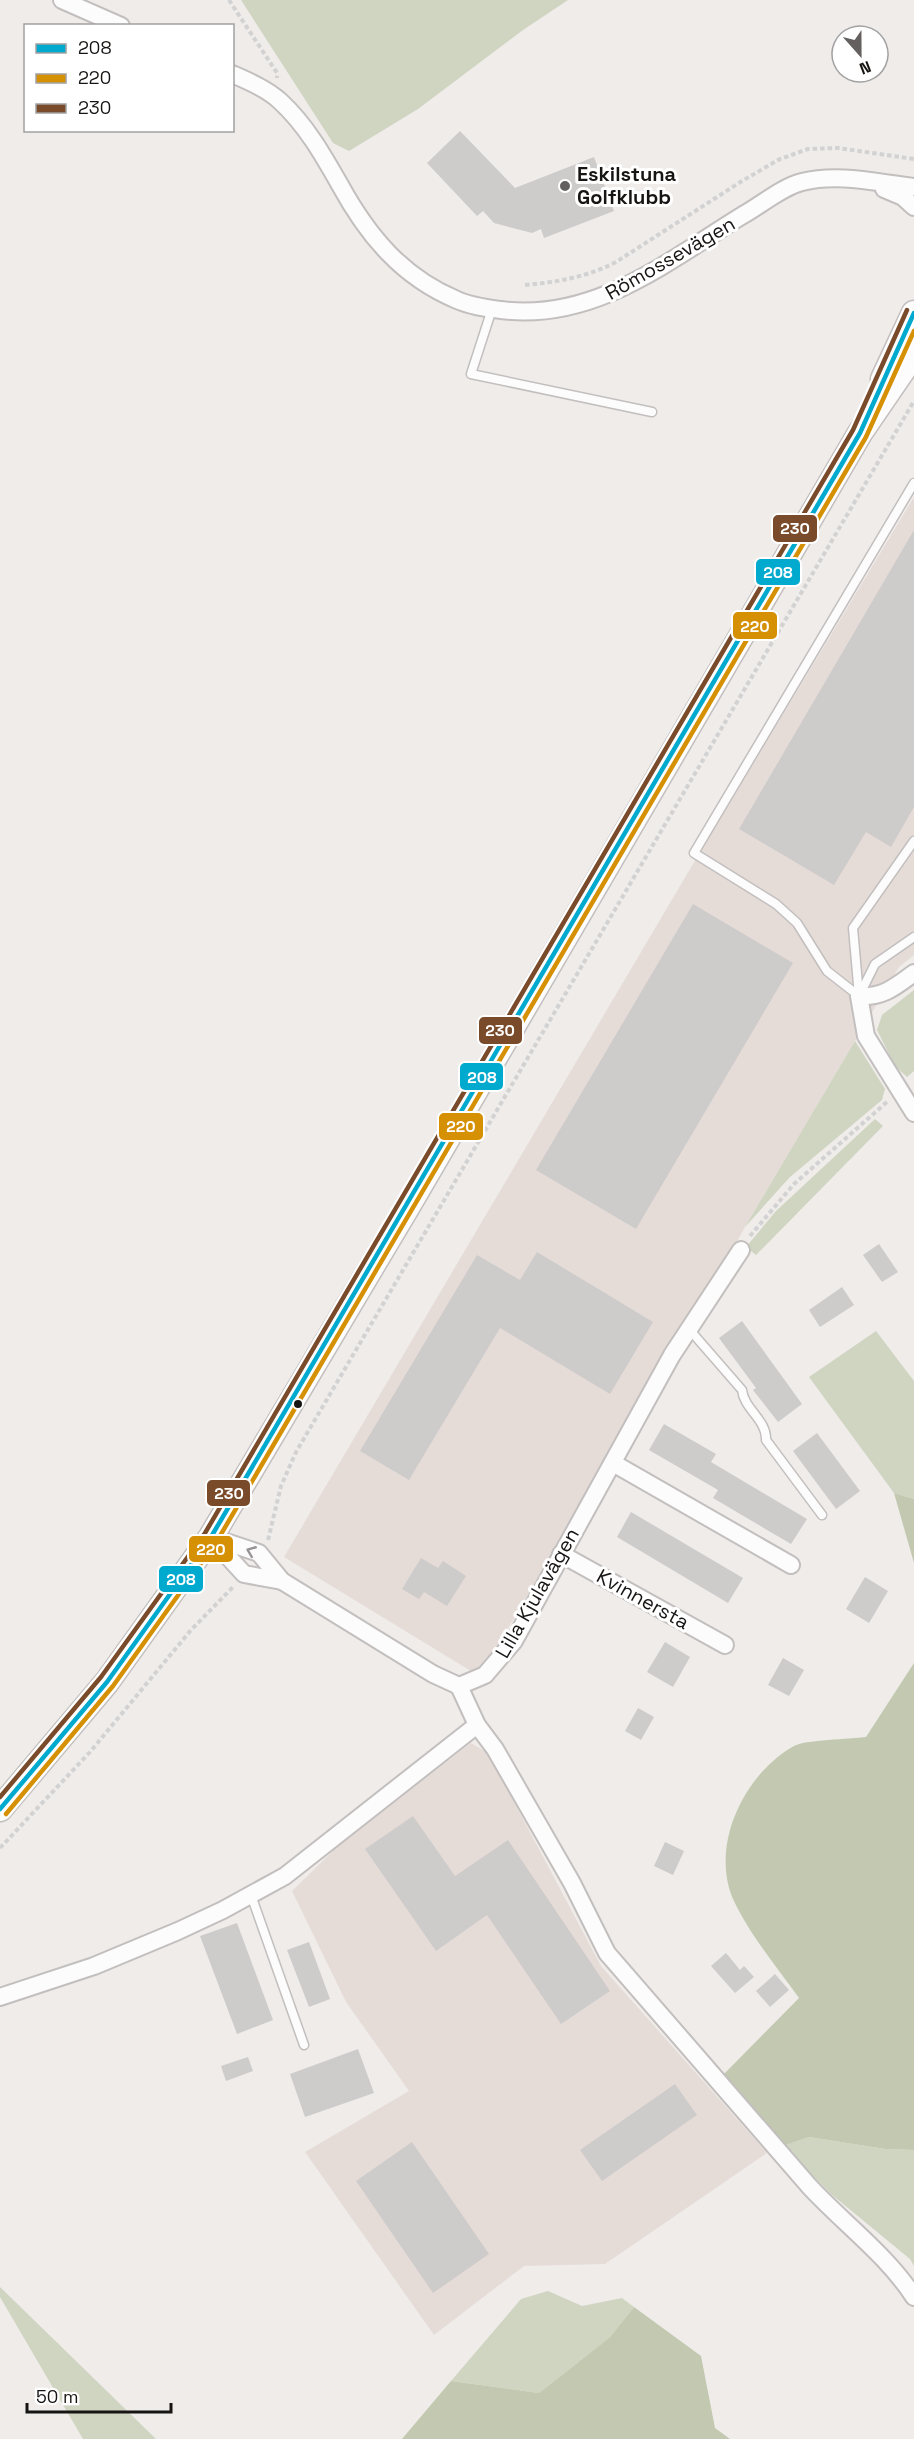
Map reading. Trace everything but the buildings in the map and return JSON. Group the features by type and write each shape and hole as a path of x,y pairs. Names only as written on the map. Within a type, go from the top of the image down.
{"main road":[{"path":"860,433 914,313"},
{"path":"0,1809 107,1682 210,1538 408,1206 860,433 914,354"}],"street":[{"path":"62,0 116,24"},
{"name":"Römossevägen","path":"234,75 278,99 302,124 364,224 387,253 411,275 458,301 492,309 534,312 568,308 600,299 640,279 800,182 839,177 874,184 914,187"},
{"path":"874,184 903,197 914,207"},
{"path":"914,973 885,993 872,997 859,996 866,1036 914,1113"},
{"name":"Lilla Kjulavägen","path":"459,1686 485,1675 502,1658 514,1641 689,1329 741,1250"},
{"path":"613,1463 791,1565"},
{"path":"210,1538 244,1574 282,1581"},
{"path":"210,1538 259,1553 282,1581 433,1674 459,1686 477,1725 495,1749 548,1839 606,1953 809,2186 886,2261 914,2297"},
{"name":"Kvinnersta","path":"561,1554 725,1644"},
{"path":"0,1997 93,1966 178,1931 251,1895 309,1859 477,1725"}],"lane":[{"path":"492,309 471,374 652,412"},
{"path":"859,996 827,971 797,923 776,904 694,853 914,483"},
{"path":"859,996 853,928 914,841"},
{"path":"859,996 875,964 914,937"},
{"path":"689,1329 742,1390 742,1397 766,1431 766,1440 822,1515"},
{"path":"251,1895 304,2045"}],"path":[{"path":"229,0 277,73 278,99"},
{"path":"525,285 557,282 594,273 742,181 780,159 808,149 838,148 914,159"},
{"path":"266,1544 273,1529 281,1486 296,1452 914,400"},
{"path":"741,1250 794,1184 900,1091"},
{"path":"0,1848 90,1752 191,1630 235,1584"}],"shaded area":[{"path":"914,497 914,955 899,967 745,1227 689,1329 479,1676 284,1557 690,869"},
{"path":"471,1743 488,1753 601,1966 767,2153 605,2264 524,2266 434,2335 305,2152 409,2091 346,2002 292,1891 336,1848"}],"green space":[{"path":"241,0 568,0 523,30 418,109 349,151 333,143"},
{"path":"914,990 914,1071 907,1077 895,1066 877,1030 882,1015"},
{"path":"855,1041 885,1089 882,1100 790,1177 745,1227"},
{"path":"875,1119 883,1126 756,1255 746,1247 776,1211"},
{"path":"876,1331 914,1381 914,1499 894,1493 809,1377"},
{"path":"894,1493 914,1499 914,1563"},
{"path":"914,1663 914,2150 885,2149 809,2137 783,2146 723,2075 799,1998 755,1938 733,1899 727,1878 726,1856 729,1834 736,1813 747,1792 776,1758 799,1744 866,1737"},
{"path":"809,2137 885,2149 914,2150 914,2266 910,2259 831,2194 783,2146"},
{"path":"0,2287 156,2439 83,2439 0,2297"},
{"path":"548,2291 582,2306 622,2298 634,2307 610,2337 539,2393 451,2381 521,2299"},
{"path":"634,2307 701,2356 715,2428 730,2439 402,2439 451,2381 539,2393 610,2337"}],"transit line":[{"name":"230","path":"0,1797 101,1677 205,1533 853,430 907,310"},
{"name":"208","path":"0,1809 107,1682 211,1537 860,433 914,313"},
{"name":"220","path":"6,1814 113,1686 217,1541 866,437 914,331"}],"place":[{"name":"Eskilstuna Golfklubb","path":"565,186"}]}
